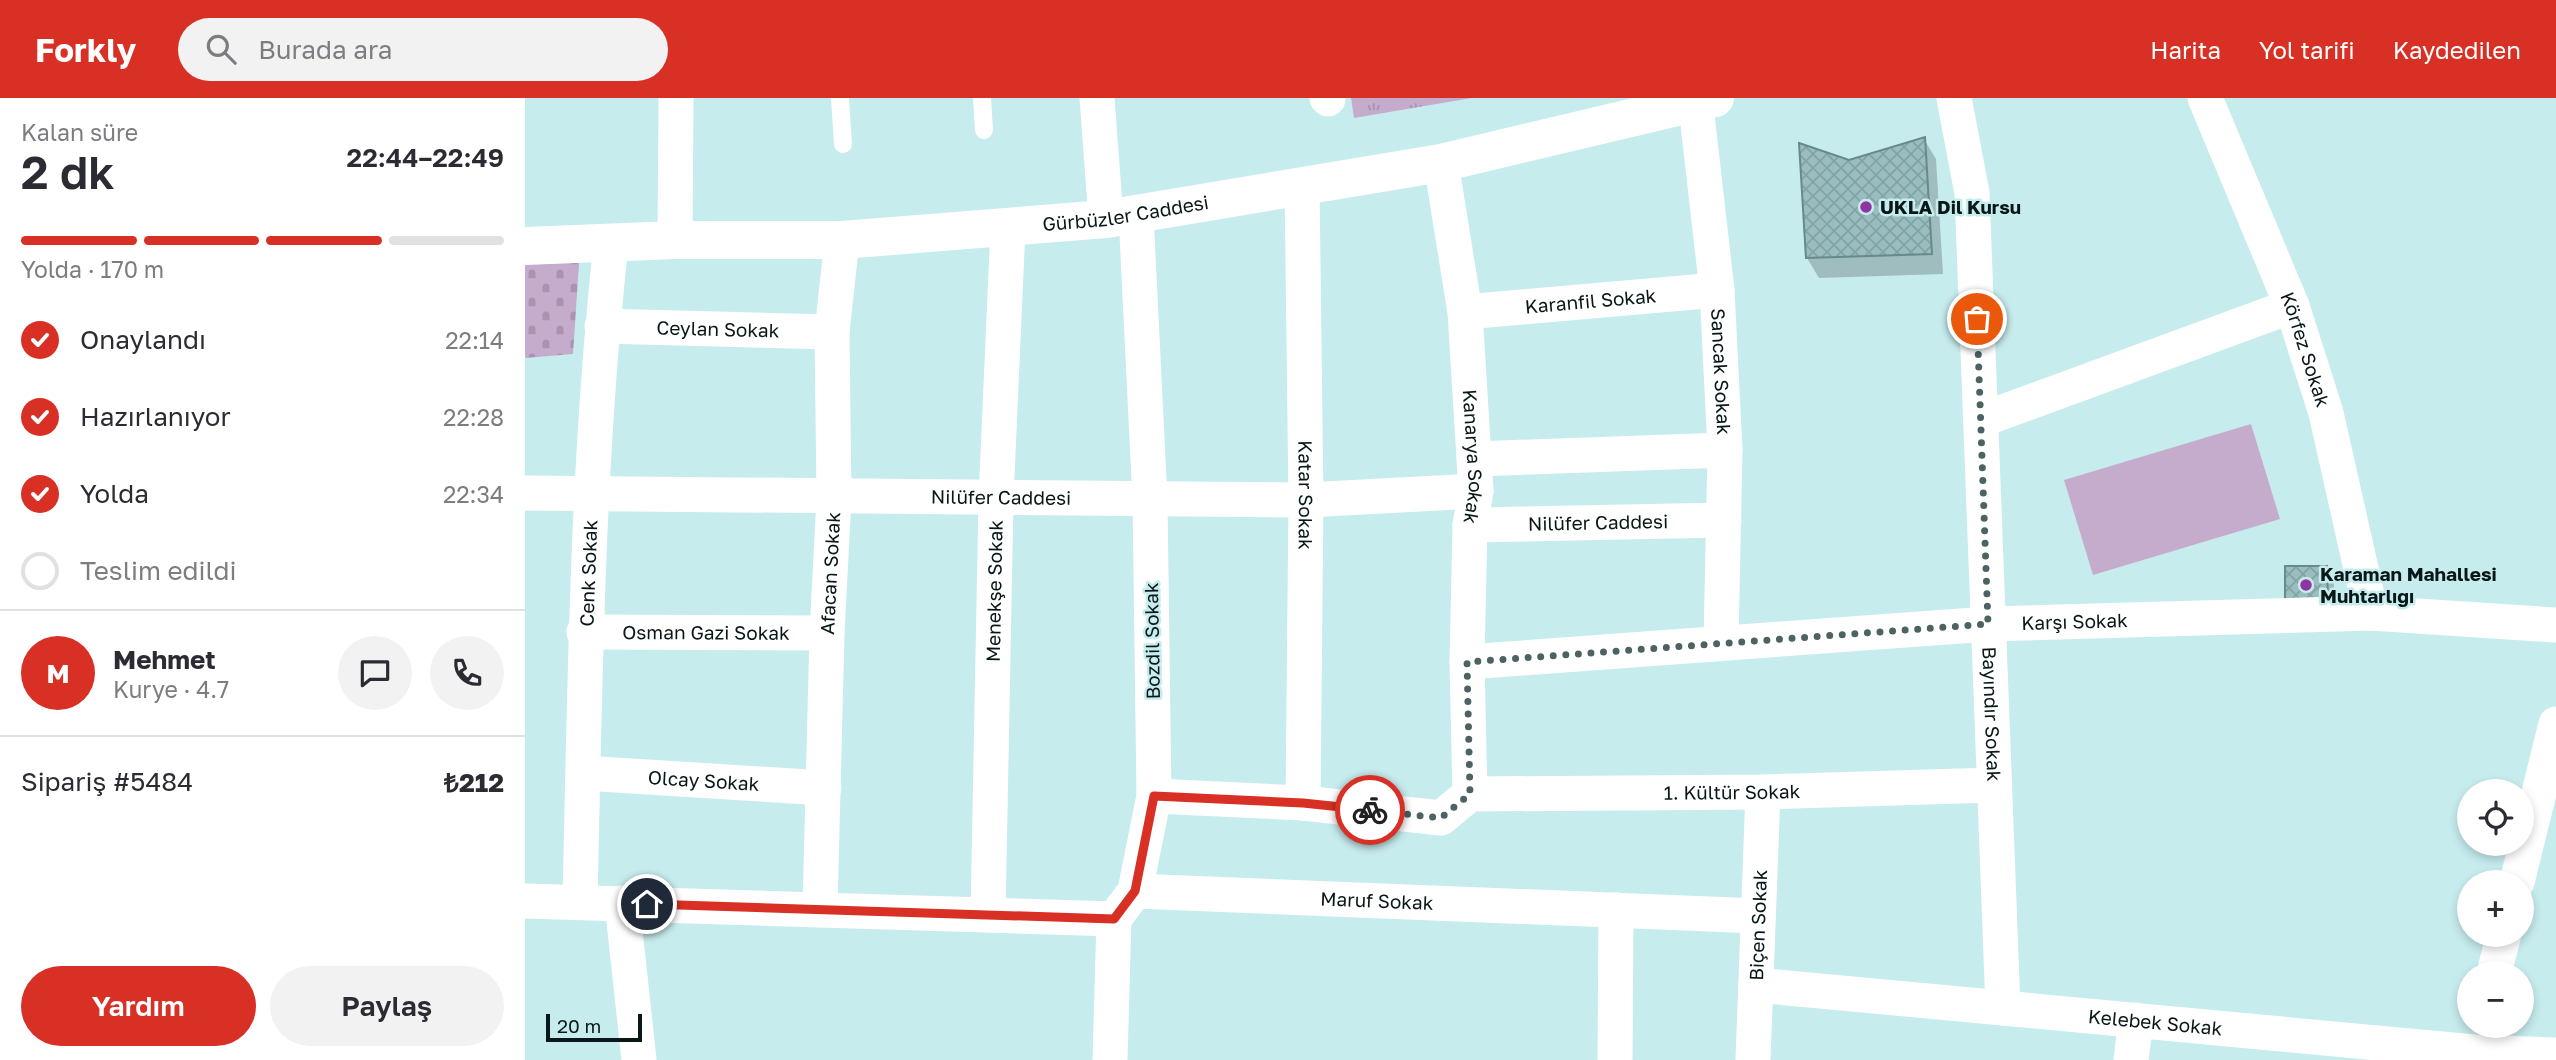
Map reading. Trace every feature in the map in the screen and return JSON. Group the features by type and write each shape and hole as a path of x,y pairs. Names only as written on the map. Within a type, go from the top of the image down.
{"street":[{"path":"675,240 676,98"},
{"name":"Bozdil Sokak","path":"1097,98 1121,217 1150,500 1154,796 1135,891 1114,919"},
{"name":"Bayındır Sokak","path":"1954,98 1972,193 2003,1008"},
{"name":"Körfez Sokak","path":"2206,98 2292,306 2326,413 2371,613"},
{"name":"Gürbüzler Caddesi","path":"525,246 675,240 842,240 1121,217 1441,163 1702,99"},
{"name":"Sancak Sokak","path":"1702,99 1717,290 1725,450 1721,643"},
{"name":"Kanarya Sokak","path":"1441,163 1465,312 1475,475 1470,525 1467,662 1470,794"},
{"name":"Katar Sokak","path":"1302,185 1306,500 1303,803"},
{"name":"Menekşe Sokak","path":"988,915 996,499 1008,227"},
{"name":"Afacan Sokak","path":"820,909 827,634 834,498 832,332 842,240"},
{"name":"Cenk Sokak","path":"580,902 584,632 602,326 611,243"},
{"name":"Karanfil Sokak","path":"1465,312 1717,290"},
{"path":"1982,420 2292,306"},
{"name":"Ceylan Sokak","path":"602,326 832,332"},
{"name":"Nilüfer Caddesi","path":"525,493 834,498 1306,500 1475,475 1725,450"},
{"name":"Nilüfer Caddesi","path":"1470,525 1724,520"},
{"name":"Karşı Sokak","path":"1467,662 1988,624 2371,613 2556,625"},
{"name":"Osman Gazi Sokak","path":"584,632 827,634"},
{"path":"2520,870 2556,724"},
{"name":"Olcay Sokak","path":"583,773 824,788"},
{"name":"1. Kültür Sokak","path":"1470,794 1763,792 1994,785"},
{"name":"Biçen Sokak","path":"1753,1060 1763,792"},
{"path":"1154,796 1303,803 1441,818 1470,794"},
{"name":"Maruf Sokak","path":"1135,891 1758,916"},
{"path":"525,901 1114,919 1110,1060"},
{"path":"622,903 639,1060"},
{"path":"1615,1060 1616,911"},
{"name":"Kelebek Sokak","path":"1756,985 2556,1055"},
{"path":"2131,1060 2136,1020"}],"lane":[{"path":"840,98 843,144"},
{"path":"982,98 984,131"}],"green space":[{"path":"1351,98 1472,98 1354,118"},
{"path":"580,249 573,354 525,358 525,250"},
{"path":"2251,424 2280,519 2093,575 2064,480"}],"building":[{"name":"UKLA Dil Kursu","path":"1925,137 1932,254 1806,258 1799,143 1849,160"},
{"name":"Karaman Mahallesi Muhtarlığı","path":"2285,566 2327,566 2328,604 2285,604"}],"way so far":[{"path":"1370,810 1441,818 1470,794 1467,662 1988,624 1977,319"}],"place":[{"name":"UKLA Dil Kursu","path":"1866,207"},
{"name":"Karaman Mahallesi Muhtarlığı","path":"2306,585"}],"route":[{"path":"647,904 1114,919 1135,891 1154,796 1303,803 1370,810"}]}
